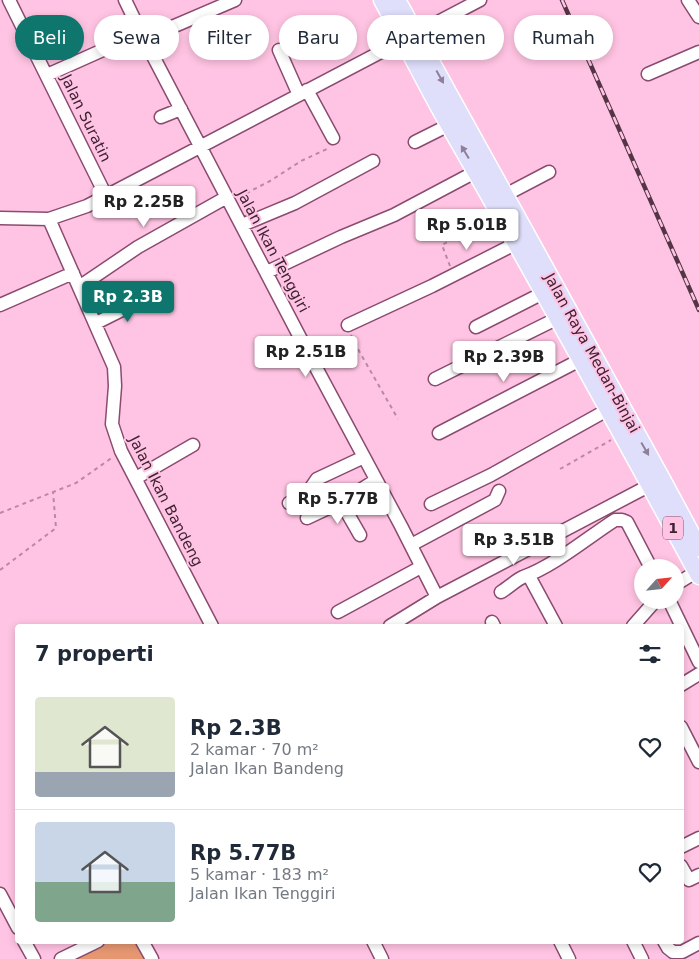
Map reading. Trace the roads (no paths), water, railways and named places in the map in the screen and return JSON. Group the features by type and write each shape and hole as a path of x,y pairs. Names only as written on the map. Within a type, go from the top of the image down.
{"main road":[{"name":"Jalan Raya Medan-Binjai","path":"382,0 393,15"},
{"name":"Jalan Raya Medan-Binjai","path":"397,0 403,15"},
{"name":"Jalan Raya Medan-Binjai","path":"421,60 449,125 477,171 515,244 582,360 608,410 622,434 699,548"},
{"name":"Jalan Raya Medan-Binjai","path":"424,60 505,195 656,482 698,573"}],"street":[{"name":"Jalan Suratin","path":"10,0 106,196"},
{"name":"Jalan Ikan Tenggiri","path":"125,0 132,15"},
{"path":"179,22 235,0"},
{"path":"453,15 480,0"},
{"path":"688,0 699,17"},
{"path":"278,50 333,138"},
{"path":"648,74 699,52"},
{"path":"47,75 94,56"},
{"name":"Jalan Ikan Tenggiri","path":"155,60 437,597"},
{"path":"0,218 49,219 87,206 367,60"},
{"path":"161,117 181,108"},
{"path":"414,142 449,125"},
{"path":"242,225 295,203 373,161"},
{"path":"267,272 341,237 394,215 477,171"},
{"path":"505,195 549,172"},
{"path":"79,287 138,247 228,199"},
{"name":"Jalan Ikan Bandeng","path":"49,219 114,366 115,386 112,424 122,451 211,624"},
{"path":"348,326 515,244"},
{"path":"0,305 73,273"},
{"path":"476,327 543,293"},
{"path":"96,323 146,298"},
{"path":"435,379 558,318"},
{"path":"439,433 582,360"},
{"path":"432,504 490,475 608,410"},
{"path":"136,478 193,445"},
{"path":"289,503 306,495 317,479 364,457"},
{"path":"307,518 340,502 376,480"},
{"path":"393,624 437,597 656,482"},
{"path":"411,545 494,500 499,491"},
{"path":"340,502 360,535"},
{"path":"501,592 615,520 627,522 646,559"},
{"path":"338,612 421,567"},
{"path":"684,580 698,573"},
{"path":"529,576 555,624"},
{"path":"635,624 648,609"},
{"path":"673,609 681,624"},
{"path":"684,631 699,662"},
{"path":"684,683 699,674"},
{"path":"684,733 699,762"},
{"path":"684,846 699,838"},
{"path":"684,871 689,880 699,875"},
{"path":"0,894 15,922"},
{"path":"666,944 673,952 682,952 699,943"},
{"path":"26,944 34,959"},
{"path":"61,959 92,944"},
{"path":"144,944 152,959"},
{"path":"374,944 382,959"},
{"path":"562,944 569,959"},
{"path":"634,944 642,959"}],"railway":[{"path":"562,0 699,310"}]}
